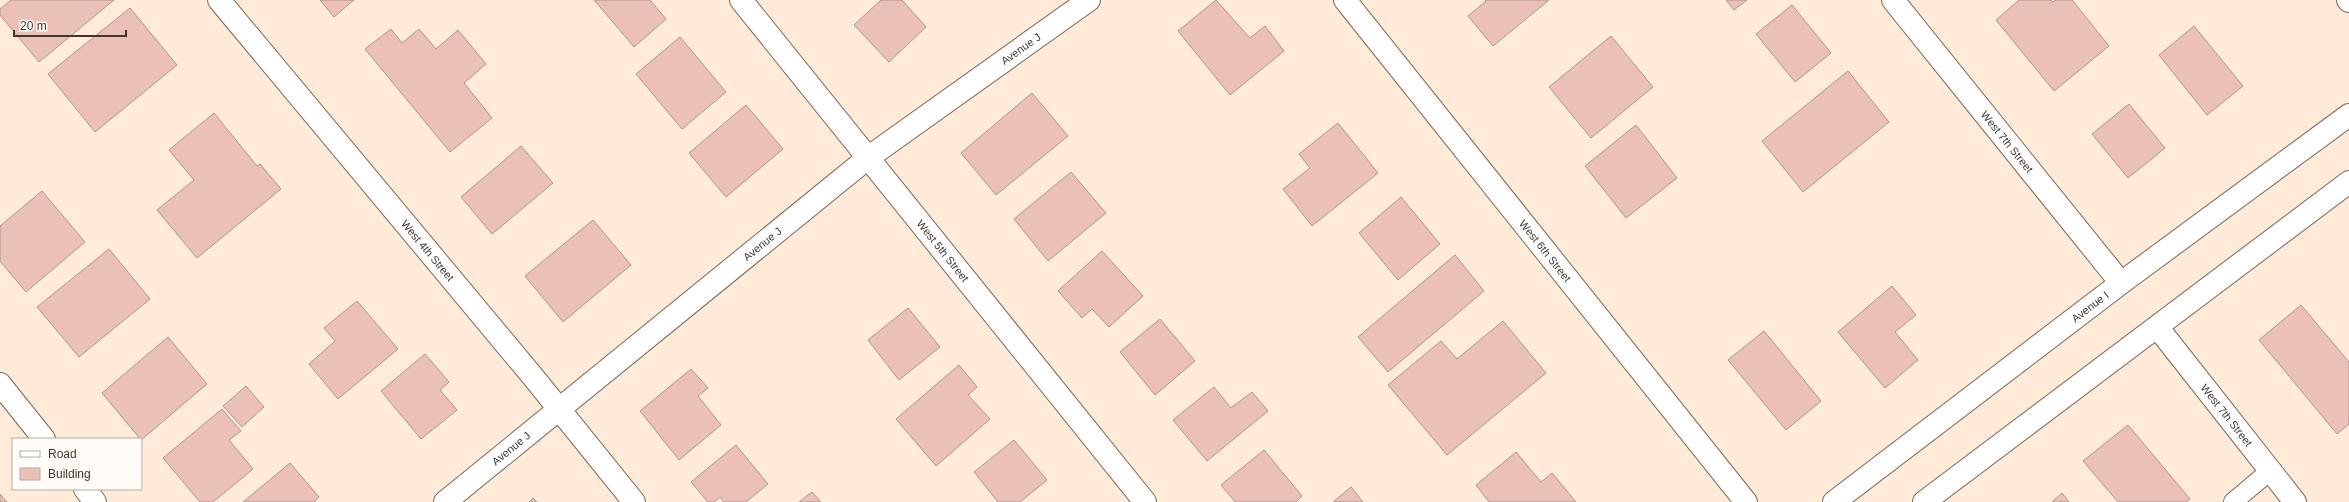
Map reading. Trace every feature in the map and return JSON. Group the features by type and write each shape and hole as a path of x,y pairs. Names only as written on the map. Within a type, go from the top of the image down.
{"street":[{"name":"West 4th Street","path":"219,0 559,408 634,502"},
{"name":"West 5th Street","path":"741,0 1145,502"},
{"name":"Avenue J","path":"445,502 869,158 1089,0"},
{"name":"West 6th Street","path":"1345,0 1746,502"},
{"name":"West 7th Street","path":"1893,0 2121,283"},
{"name":"Avenue I","path":"1834,502 2121,283 2349,115"},
{"path":"1924,502 2158,328 2349,182"},
{"name":"West 7th Street","path":"2158,328 2295,502"},
{"path":"0,384 43,438"},
{"path":"85,490 95,502"}],"lane":[{"path":"2233,502 2270,471"}],"building":[{"path":"11,0 114,0 39,62 0,15 0,9"},
{"path":"320,0 354,0 334,17"},
{"path":"594,0 650,0 666,19 634,47"},
{"path":"881,0 902,0 926,27 889,62 854,25"},
{"path":"1216,0 1250,38 1265,26 1284,51 1230,95 1178,31"},
{"path":"1485,0 1549,0 1493,46 1468,16 1486,1"},
{"path":"1726,0 1747,0 1734,10"},
{"path":"2019,0 2051,0 2053,2 2055,0 2072,0 2109,46 2054,91 1996,20"},
{"path":"1792,5 1831,53 1795,82 1756,34"},
{"path":"130,8 177,65 95,132 48,74"},
{"path":"2194,26 2243,86 2207,115 2159,55"},
{"path":"391,29 402,43 419,29 436,49 458,30 486,64 464,83 492,118 450,152 365,49"},
{"path":"1611,36 1653,87 1591,138 1549,87"},
{"path":"680,37 726,92 682,129 636,74"},
{"path":"1848,71 1889,122 1803,192 1762,141"},
{"path":"1032,93 1068,136 996,195 961,153"},
{"path":"2129,104 2165,148 2128,178 2092,134"},
{"path":"746,105 783,149 726,197 689,153"},
{"path":"214,113 257,166 260,164 281,189 197,258 157,210 194,180 169,150"},
{"path":"1338,123 1378,173 1312,226 1283,189 1310,168 1299,154"},
{"path":"1636,125 1677,178 1626,218 1585,166"},
{"path":"521,146 553,183 492,234 461,197"},
{"path":"1071,172 1106,213 1048,261 1014,219"},
{"path":"42,191 85,242 26,292 0,261 0,226"},
{"path":"1401,197 1440,244 1398,280 1359,233"},
{"path":"593,220 631,265 563,322 525,276"},
{"path":"109,249 150,299 79,357 37,307"},
{"path":"1102,251 1143,296 1109,327 1092,309 1082,318 1058,291"},
{"path":"1455,255 1484,291 1388,372 1358,337"},
{"path":"1892,286 1916,315 1895,332 1918,360 1885,388 1838,332"},
{"path":"357,301 398,349 338,399 309,364 335,341 324,328"},
{"path":"2301,305 2349,362 2349,424 2337,434 2259,340"},
{"path":"908,308 940,347 899,380 868,340"},
{"path":"1160,319 1195,361 1155,395 1120,352"},
{"path":"1503,321 1546,373 1447,455 1388,385 1441,341 1457,359"},
{"path":"1764,331 1821,401 1786,430 1728,360"},
{"path":"168,337 207,384 142,439 139,438 102,393"},
{"path":"425,354 449,382 440,390 457,410 421,439 381,391"},
{"path":"959,365 977,387 968,395 990,419 936,466 896,419"},
{"path":"691,369 708,388 698,396 721,425 679,460 640,411"},
{"path":"246,386 264,407 242,427 223,406"},
{"path":"1214,387 1231,408 1252,392 1268,411 1207,461 1173,420"},
{"path":"222,409 241,431 229,440 253,469 213,502 200,502 163,458"},
{"path":"2128,425 2190,499 2186,502 2118,502 2083,461"},
{"path":"1014,440 1047,480 1020,502 998,502 974,472"},
{"path":"736,445 768,484 746,502 724,502 720,497 714,502 708,502 691,482"},
{"path":"1264,450 1302,496 1296,502 1235,502 1221,485"},
{"path":"1516,452 1541,482 1552,473 1576,502 1489,502 1476,485"},
{"path":"290,463 319,497 314,502 243,502"},
{"path":"1351,487 1363,502 1333,502"},
{"path":"812,492 821,502 799,502"},
{"path":"2062,493 2069,502 2052,502"},
{"path":"0,494 7,502 0,502"},
{"path":"533,498 537,502 529,502"}]}
